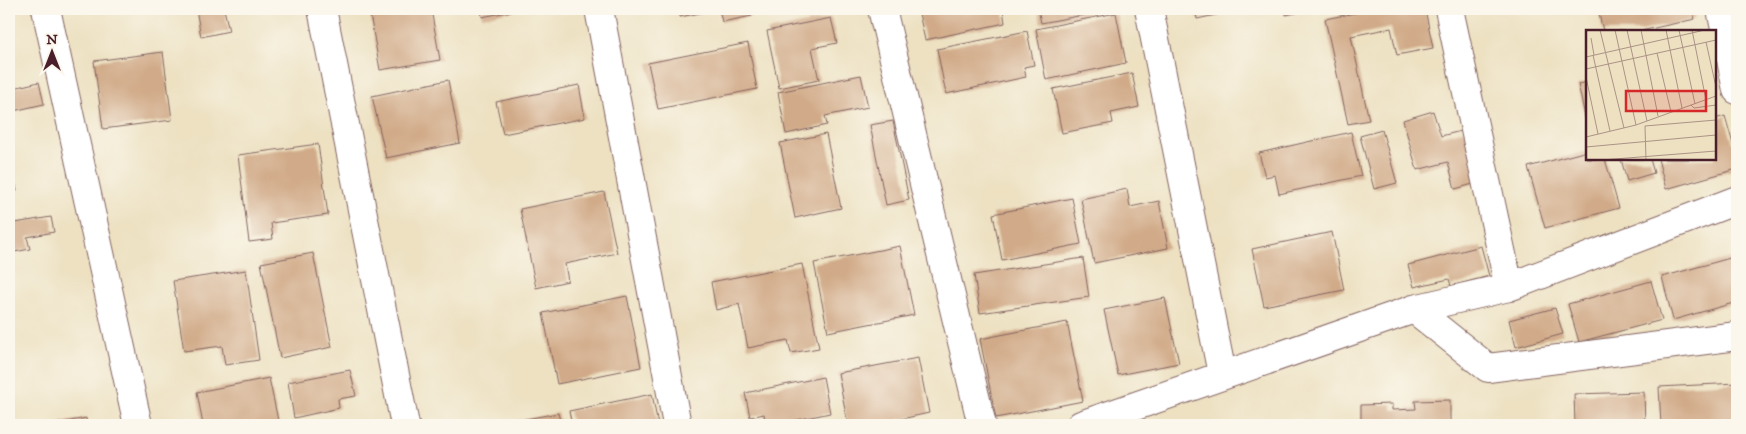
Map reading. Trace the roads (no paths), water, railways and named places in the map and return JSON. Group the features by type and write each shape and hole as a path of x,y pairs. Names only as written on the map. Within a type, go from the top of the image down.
{"street":[{"path":"46,9 138,425"},
{"path":"322,9 405,425"},
{"path":"599,9 677,425"},
{"path":"882,9 982,425"},
{"path":"1149,9 1222,374"},
{"path":"1449,9 1509,287"},
{"path":"1721,9 1737,90"},
{"path":"1081,425 1222,374 1414,309 1509,287 1737,200"},
{"path":"1414,309 1488,368 1737,336"}]}
